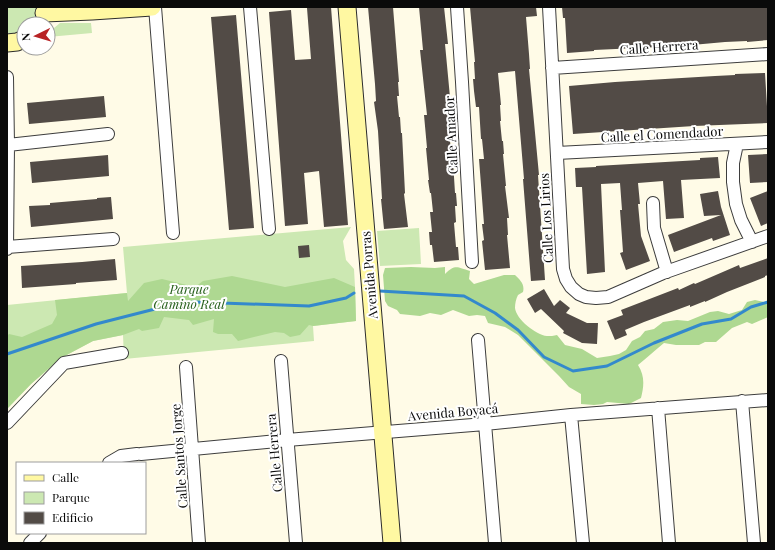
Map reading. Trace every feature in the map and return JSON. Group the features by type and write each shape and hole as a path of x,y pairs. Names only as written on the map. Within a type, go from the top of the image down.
{"street":[{"path":"43,15 154,7 173,233"},
{"path":"250,7 269,229"},
{"name":"Avenida Porras","path":"347,7 392,543"},
{"name":"Calle Amador","path":"457,7 472,262"},
{"name":"Calle Los Lirios","path":"549,7 563,268 566,279 571,287 578,294 586,297 608,297 668,272 768,236"},
{"name":"Calle Herrera","path":"552,68 768,54"},
{"path":"7,77 7,248 113,238"},
{"path":"8,145 108,134"},
{"name":"Calle el Comendador","path":"557,153 768,142"},
{"path":"737,144 733,163 733,182 736,204 741,220 752,242"},
{"path":"653,203 654,228 668,272"},
{"path":"478,340 495,543"},
{"path":"7,423 64,363 122,353"},
{"name":"Calle Herrera","path":"281,361 296,543"},
{"name":"Calle Santos Jorge","path":"186,367 200,543"},
{"name":"Avenida Boyacá","path":"112,462 121,456 287,440 485,424 572,415 768,400"},
{"path":"742,401 754,543"},
{"path":"658,408 669,543"},
{"path":"572,415 582,543"},
{"path":"30,543 39,534"}],"green space":[{"path":"7,7 38,7 36,16 16,16 16,33 7,33"},
{"path":"60,23 91,23 92,33 56,36 56,26"},
{"name":"Parque Camino Real","path":"351,227 343,241 346,260 354,269 356,321 313,326 314,341 124,359 123,335 93,341 61,358 31,384 7,409 7,305 127,293 123,247"},
{"path":"419,228 421,264 380,266 377,231"},
{"path":"445,267 445,274 456,267 470,271 469,279 474,284 504,275 515,275 522,282 523,292 518,295 515,308 519,317 527,326 543,335 557,335 565,345 582,349 597,358 619,354 626,350 632,341 640,337 645,331 654,329 663,322 677,320 688,321 710,312 718,311 729,314 742,310 747,302 755,300 768,303 768,317 752,324 747,322 732,328 716,342 705,342 699,345 676,345 664,343 638,365 642,373 643,381 641,398 629,404 607,402 594,405 581,404 581,394 569,387 518,335 505,327 488,323 485,316 469,316 453,310 441,315 430,313 420,316 400,314 397,310 388,306 385,301 383,275 385,268"},
{"path":"232,276 285,287 334,278 355,287 356,321 313,326 309,325 300,335 290,337 284,333 275,332 238,341 232,334 218,334 213,332 214,319 193,325 189,320 164,317 159,328 142,331 139,329 123,335 93,341 61,358 31,384 7,409 7,336 9,334 22,337 52,324 57,315 55,300 127,293 128,301 144,283 162,279 195,287 203,281"}],"building":[{"path":"331,7 348,225 324,227 319,171 304,173 308,224 285,226 269,12 291,10 295,60 311,59 307,8"},
{"path":"368,7 393,7 399,82 399,96 397,96 402,133 404,194 408,227 384,229 378,131 374,102 376,101 375,84"},
{"path":"419,7 444,7 448,44 445,44 451,108 449,108 452,141 450,141 457,206 455,206 456,222 454,223 456,247 458,247 459,260 434,262 432,245 430,245 429,232 432,232 430,212 433,212 428,180 424,115 427,115 420,50 423,50"},
{"path":"470,7 536,7 537,16 526,17 529,69 539,175 545,280 531,281 515,71 498,73 501,105 500,121 509,218 507,218 507,235 510,268 485,270 482,241 484,240 482,224 484,224 479,159 484,159 479,107 476,107 474,91 473,79 475,79 475,62"},
{"path":"562,7 768,7 768,40 594,50 567,53 565,18 563,18"},
{"path":"236,15 254,228 229,230 211,17"},
{"path":"765,73 768,123 573,134 569,86"},
{"path":"104,96 106,117 29,124 27,103"},
{"path":"768,154 768,182 750,183 748,155"},
{"path":"108,155 109,176 32,183 30,162"},
{"path":"718,157 720,178 681,180 684,218 666,219 663,181 638,183 641,236 650,261 626,270 620,253 623,252 620,183 601,184 605,272 587,274 582,187 576,187 575,168 700,160 700,158"},
{"path":"718,191 721,207 730,235 713,241 712,238 674,252 668,235 721,215 704,216 700,194"},
{"path":"768,191 768,223 761,226 750,198"},
{"path":"111,197 113,219 31,227 29,206 50,205 50,203"},
{"path":"309,245 310,257 299,258 298,246"},
{"path":"768,258 768,275 765,277 705,302 690,307 690,305 644,322 625,330 627,335 615,340 607,321 623,315 621,310 678,288 679,290 694,283 695,284 739,265 740,268"},
{"path":"115,259 117,280 22,288 21,266"},
{"path":"544,289 554,306 560,300 570,308 566,313 587,323 598,323 597,344 582,343 563,333 564,331 541,309 535,313 527,299"}],"waterway":[{"path":"380,291 464,296 495,313 518,330 544,357 573,371 607,366 654,343 702,324 731,319 751,307 768,302"},
{"path":"7,354 96,324 155,309 194,302 309,306 346,298 354,293"}]}
